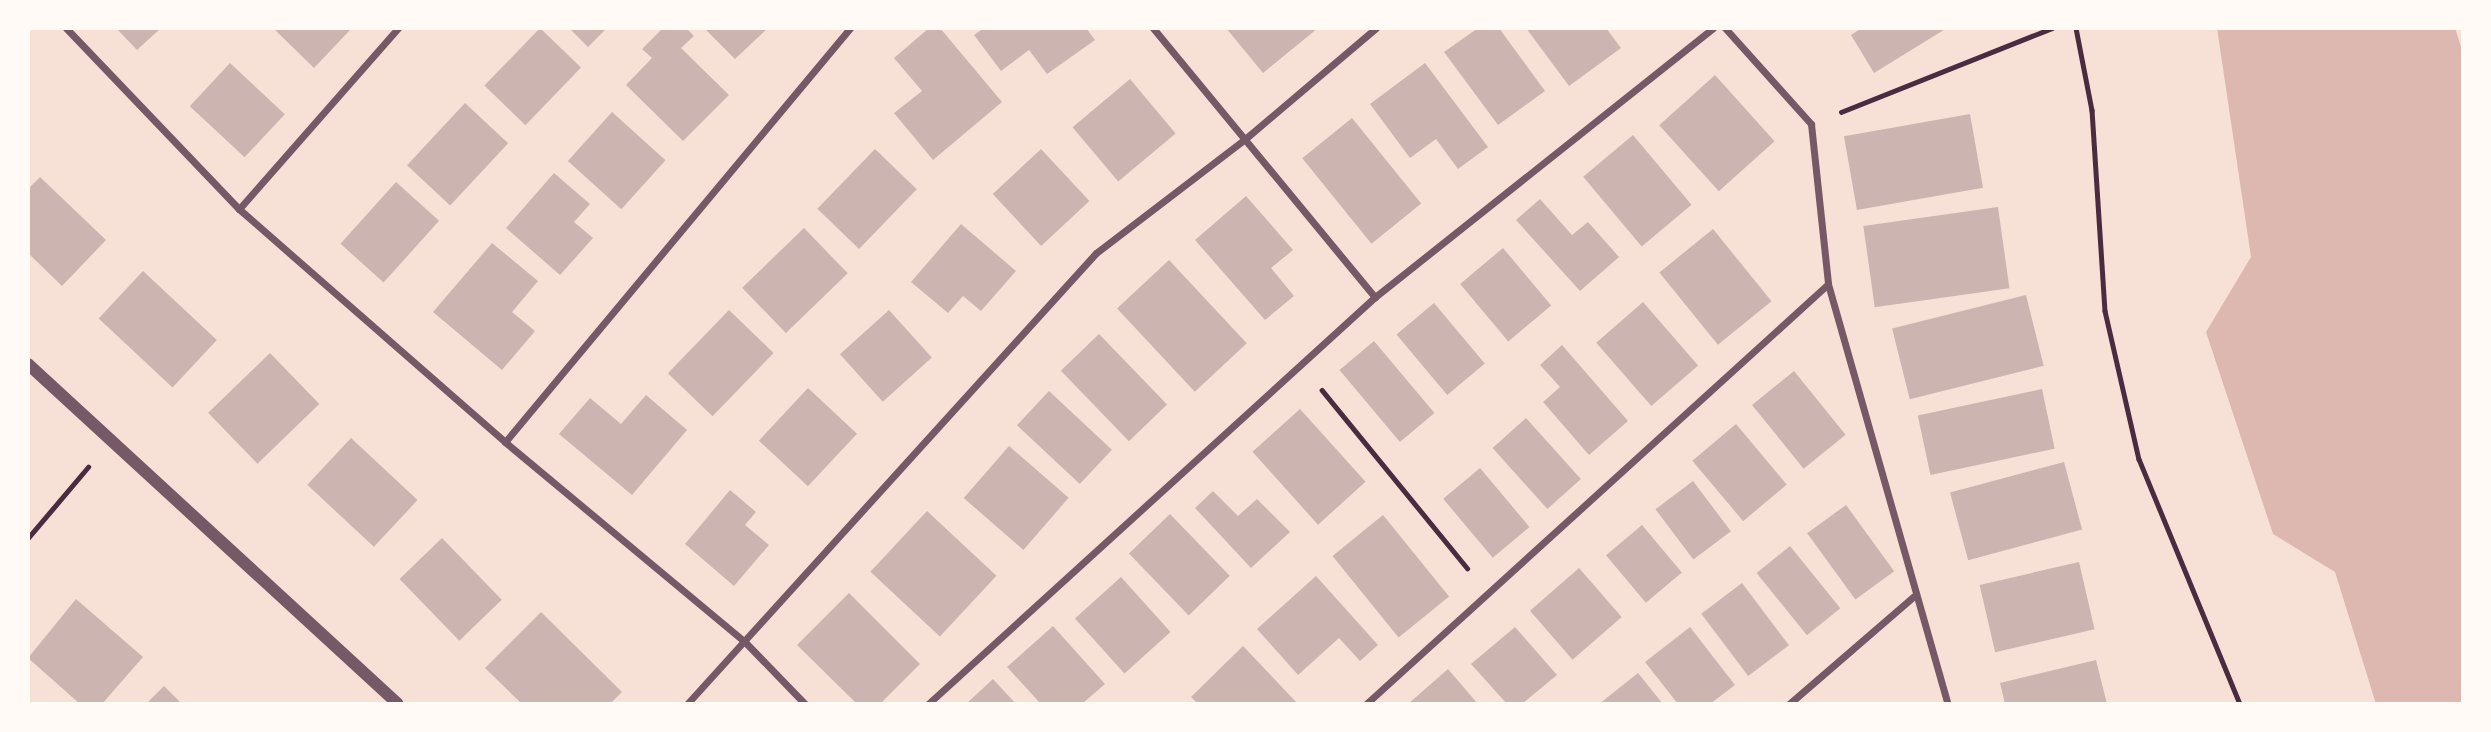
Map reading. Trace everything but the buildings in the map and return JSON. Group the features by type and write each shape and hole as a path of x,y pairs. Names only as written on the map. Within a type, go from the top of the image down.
{"street":[{"path":"66,28 239,209 505,442 744,641 805,704"},
{"path":"239,209 398,28"},
{"path":"505,442 850,28"},
{"path":"1153,28 1375,297"},
{"path":"687,704 1096,253 1245,139 1376,28"},
{"path":"928,704 1303,367 1375,297 1713,28"},
{"path":"1725,28 1811,124 1828,284 1914,596 1948,704"},
{"path":"1366,704 1828,284"},
{"path":"28,363 109,442 398,704"},
{"path":"1789,704 1914,596"}],"path":[{"path":"1811,124 2052,28"},
{"path":"2076,28 2092,110 2105,311 2139,459 2240,704"},
{"path":"1303,367 1488,593"},
{"path":"28,538 109,442"}],"shaded area":[{"path":"2217,28 2455,28 2463,53 2463,704 2376,704 2335,572 2273,534 2206,332 2251,257"}]}
